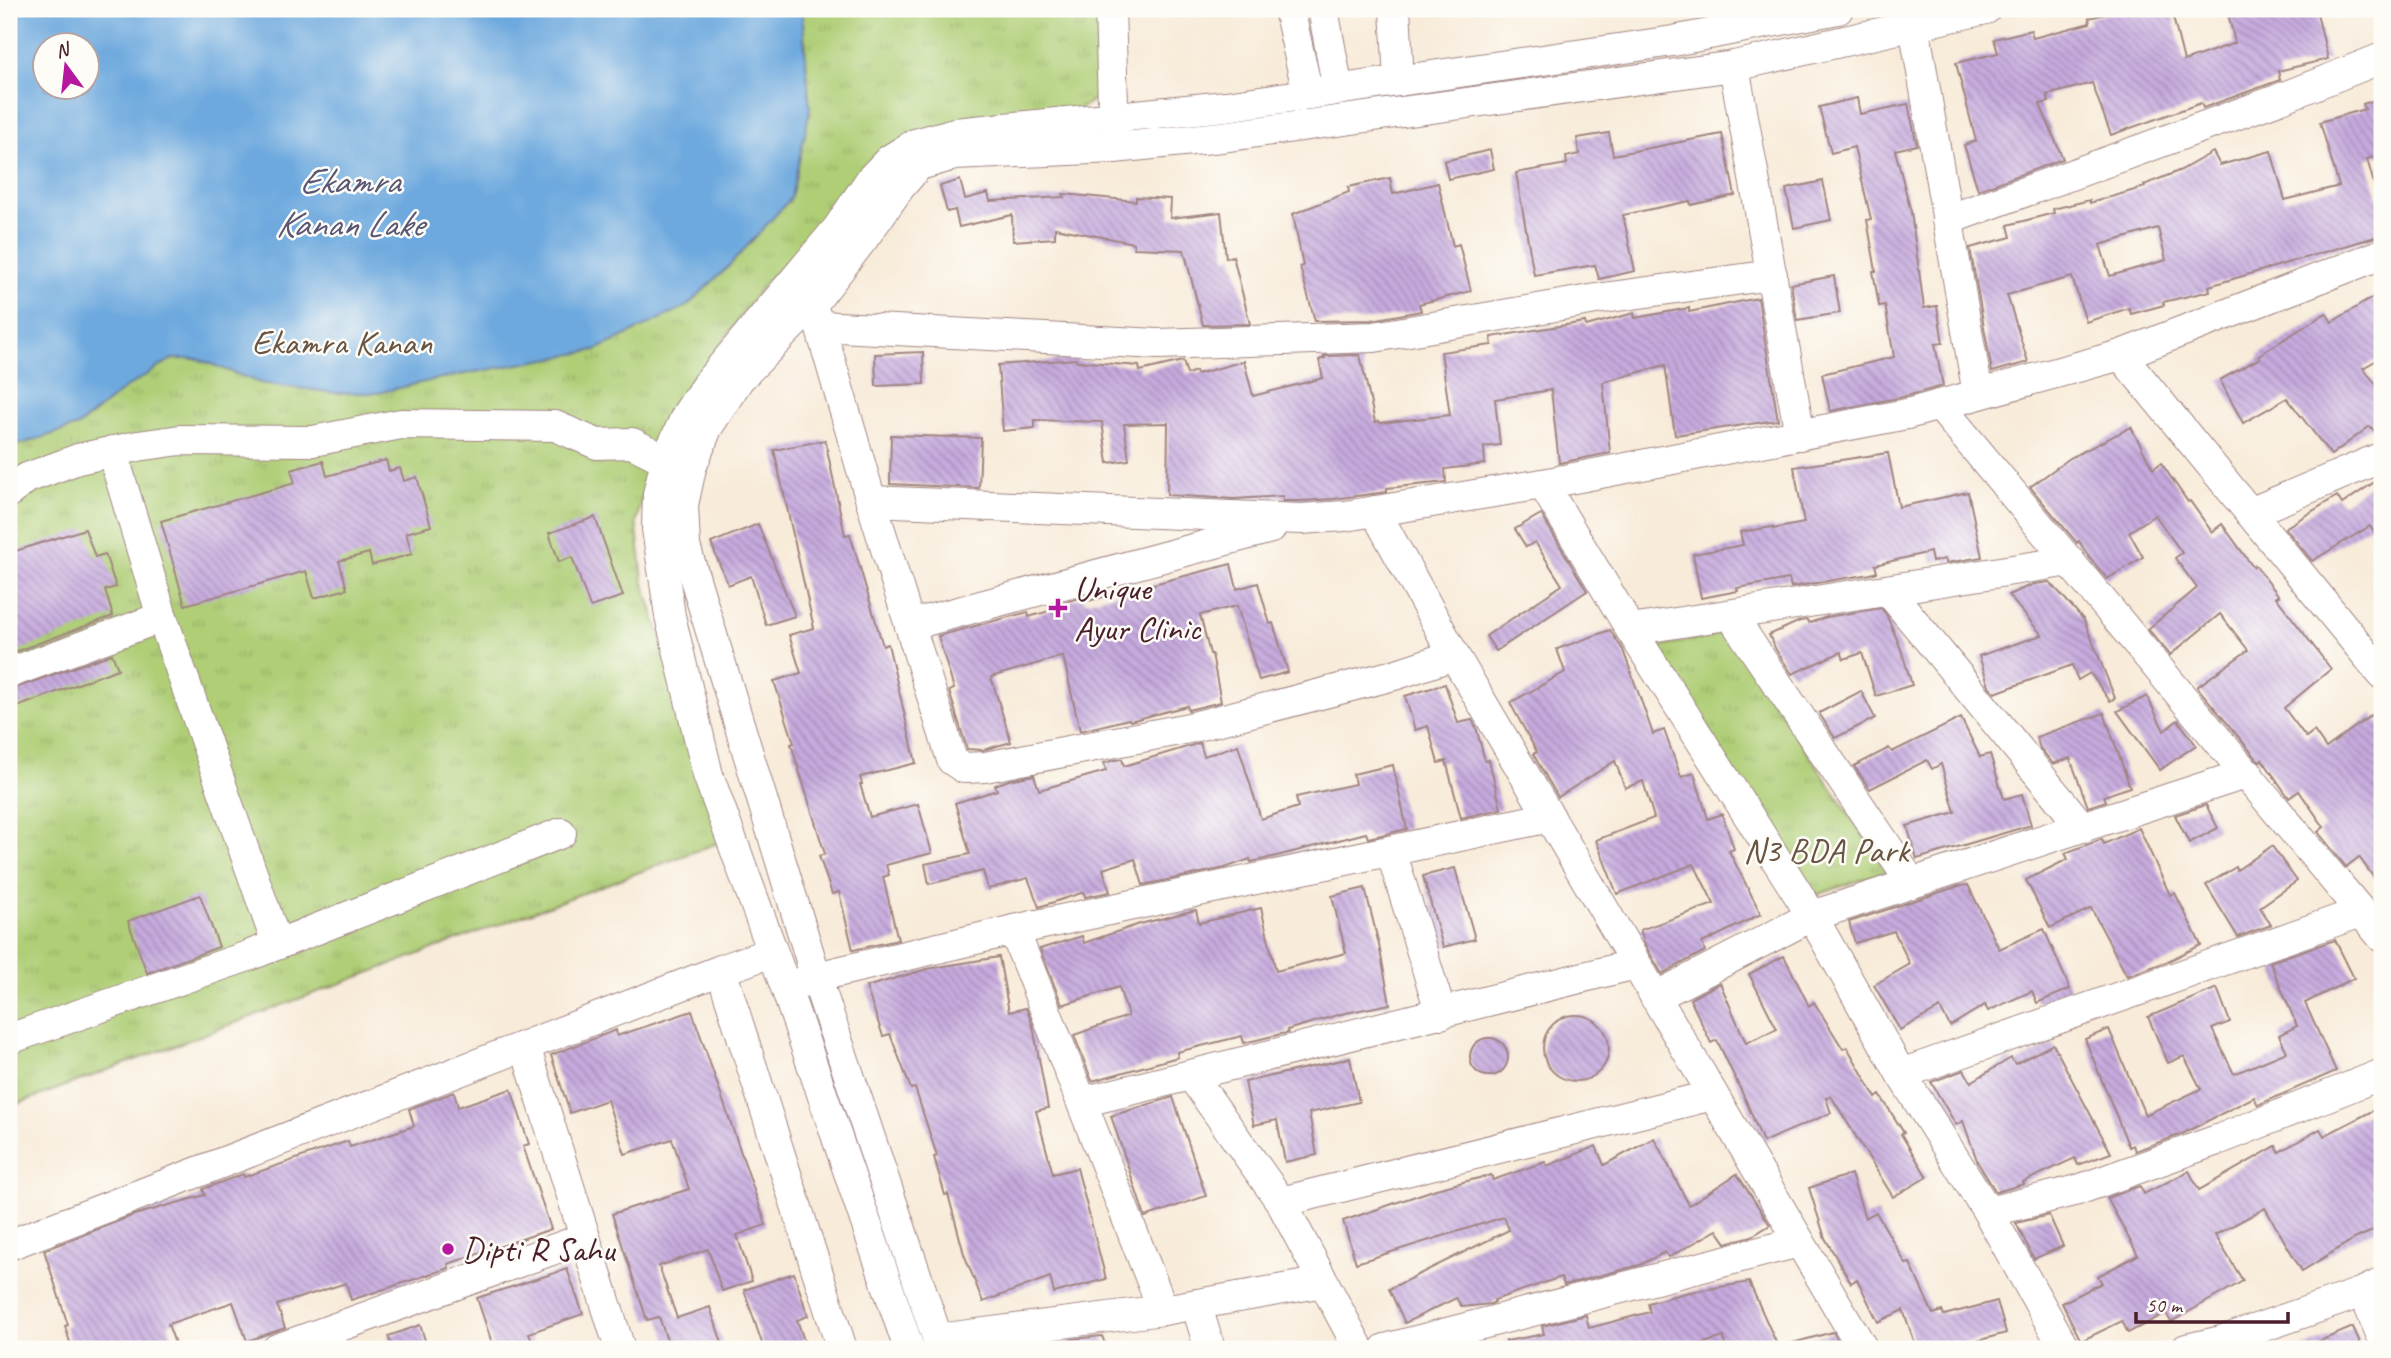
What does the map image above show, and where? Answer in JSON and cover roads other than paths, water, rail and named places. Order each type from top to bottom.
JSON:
[{"type":"street","points":[[1110,9],[1114,148]]},
{"type":"street","points":[[1289,9],[1323,92]]},
{"type":"street","points":[[1323,9],[1323,92]]},
{"type":"street","points":[[1395,9],[1399,81]]},
{"type":"street","points":[[909,1349],[786,988],[708,775],[670,616],[657,529],[658,494],[666,460],[687,414],[707,384],[838,228],[871,180],[889,160],[915,144],[955,132],[1226,106],[1673,41],[1762,16],[1838,9]]},
{"type":"street","points":[[1324,1282],[940,1344],[816,977],[685,546],[683,505],[691,468],[708,428],[739,379],[815,316],[863,239],[919,165],[954,155],[1114,148],[1222,137],[1734,66],[1928,18],[1986,9]]},
{"type":"street","points":[[1928,18],[1947,220],[1978,394]]},
{"type":"street","points":[[1947,220],[2279,99],[2382,58]]},
{"type":"street","points":[[1734,66],[1800,435]]},
{"type":"street","points":[[910,625],[1301,520],[1543,484],[1908,414],[2121,355],[2382,254]]},
{"type":"street","points":[[815,316],[1158,344],[1374,337],[1596,299],[1772,275]]},
{"type":"street","points":[[815,316],[952,760],[964,768],[985,767],[1189,728],[1394,675],[1454,655]]},
{"type":"street","points":[[2121,355],[2382,674]]},
{"type":"street","points":[[1939,405],[2382,936]]},
{"type":"street","points":[[9,492],[27,478],[78,459],[112,451],[180,440],[313,442],[401,424],[555,426],[597,444],[632,443],[666,460]]},
{"type":"street","points":[[112,451],[163,617],[278,944]]},
{"type":"street","points":[[2250,513],[2382,457]]},
{"type":"street","points":[[1543,484],[1631,630],[1812,916],[1901,1074],[1988,1212],[2065,1349]]},
{"type":"street","points":[[871,501],[1301,520]]},
{"type":"street","points":[[1375,511],[1454,655],[1863,1349]]},
{"type":"street","points":[[1631,630],[2070,561]]},
{"type":"street","points":[[1888,590],[2082,827]]},
{"type":"street","points":[[1731,615],[1911,882]]},
{"type":"street","points":[[9,673],[163,617]]},
{"type":"street","points":[[1656,997],[1812,916],[2248,773]]},
{"type":"street","points":[[786,988],[816,977],[1014,930],[1550,817]]},
{"type":"street","points":[[9,1039],[278,944],[561,834]]},
{"type":"street","points":[[1391,850],[1441,1014]]},
{"type":"street","points":[[1901,1074],[2361,912]]},
{"type":"street","points":[[1014,930],[1163,1310]]},
{"type":"street","points":[[9,1245],[772,952]]},
{"type":"street","points":[[1082,1102],[1636,964]]},
{"type":"street","points":[[721,970],[842,1349]]},
{"type":"street","points":[[525,1046],[620,1349]]},
{"type":"street","points":[[1988,1212],[2091,1185],[2220,1139],[2382,1074]]},
{"type":"street","points":[[1191,1075],[1282,1202],[1359,1349]]},
{"type":"street","points":[[1282,1202],[1713,1095]]},
{"type":"street","points":[[277,1349],[328,1340],[585,1238]]},
{"type":"street","points":[[1385,1349],[1799,1241]]},
{"type":"street","points":[[2186,1349],[2223,1345],[2373,1287],[2382,1336]]},
{"type":"street","points":[[1196,1304],[1210,1349]]},
{"type":"water","name":"Ekamra Kanan Lake","points":[[9,9],[802,9],[810,110],[791,198],[730,265],[687,306],[596,350],[437,379],[378,393],[335,393],[260,383],[198,359],[172,359],[124,389],[78,426],[9,448]]},
{"type":"place","name":"Unique Ayur Clinic","points":[[1058,608]]},
{"type":"place","name":"Dipti R Sahu","points":[[448,1249]]},
{"type":"park label","name":"Ekamra Kanan","points":[[342,342]]},
{"type":"park label","name":"N3 BDA Park","points":[[1826,850]]}]
